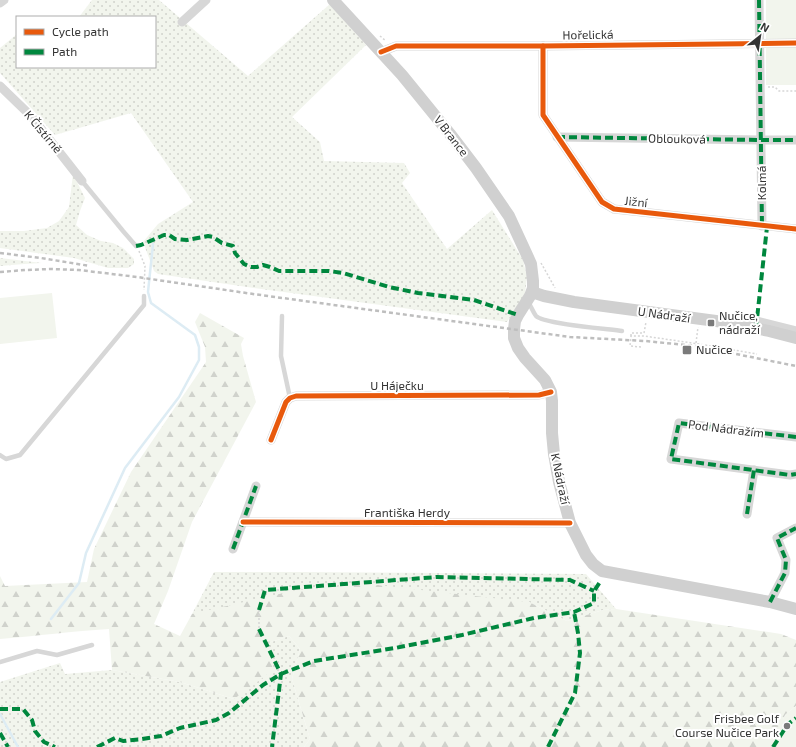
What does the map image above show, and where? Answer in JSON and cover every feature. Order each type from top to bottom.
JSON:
[{"type":"main road","name":"V Brance","points":[[333,0],[402,75],[476,168],[509,216],[531,264],[533,281],[530,296]]},
{"type":"main road","name":"U Nádraží","points":[[530,296],[544,296],[647,313],[731,323],[796,338]]},
{"type":"main road","name":"K Nádraží","points":[[530,296],[515,321],[514,338],[518,348],[545,380],[551,392],[552,433],[559,482],[570,523],[586,555],[593,564],[602,571],[770,602],[796,609]]},
{"type":"street","points":[[0,3],[4,0]]},
{"type":"street","points":[[182,22],[206,0]]},
{"type":"street","name":"Kolmá","points":[[759,0],[762,226]]},
{"type":"street","name":"Hořelická","points":[[382,52],[396,46],[796,43]]},
{"type":"street","name":"Jižní","points":[[543,46],[542,115],[602,202],[614,209],[796,229]]},
{"type":"street","name":"K Čistírně","points":[[0,86],[31,116],[82,181]]},
{"type":"street","name":"Oblouková","points":[[557,137],[796,140]]},
{"type":"street","points":[[574,302],[577,297],[698,313],[705,320]]},
{"type":"street","points":[[731,323],[739,318],[796,331]]},
{"type":"street","name":"U Háječku","points":[[290,398],[296,396],[539,395],[551,392]]},
{"type":"street","points":[[271,440],[286,402],[290,398]]},
{"type":"street","name":"Pod Nádražím","points":[[796,437],[679,423],[671,459],[796,474]]},
{"type":"street","points":[[747,514],[754,470]]},
{"type":"street","points":[[233,549],[256,486]]},
{"type":"street","name":"Františka Herdy","points":[[243,522],[570,523]]},
{"type":"street","points":[[770,602],[785,573],[786,560],[777,538],[796,528]]},
{"type":"lane","points":[[82,181],[136,246]]},
{"type":"lane","points":[[0,455],[6,459],[20,455],[144,305],[144,296]]},
{"type":"lane","points":[[530,296],[536,315],[539,318],[558,323],[622,331]]},
{"type":"lane","points":[[282,316],[281,356],[290,398]]},
{"type":"lane","points":[[0,662],[37,651],[57,655],[92,645]]},
{"type":"path","points":[[760,86],[775,87],[779,91],[796,91]]},
{"type":"path","points":[[136,246],[145,266],[144,296]]},
{"type":"path","points":[[641,347],[630,346],[631,333],[644,333],[647,313]]},
{"type":"path","points":[[631,336],[644,336],[757,354]]},
{"type":"path","points":[[258,610],[259,629]]},
{"type":"green space","points":[[92,0],[159,0],[248,76],[330,4],[366,45],[292,117],[320,142],[324,161],[404,163],[410,173],[402,183],[447,249],[492,210],[523,260],[527,277],[525,294],[507,322],[158,274],[154,271],[143,242],[158,224],[193,202],[131,113],[55,135],[0,73],[0,48],[16,35],[16,68],[156,68],[156,16],[80,16]]},
{"type":"green space","points":[[766,0],[796,0],[796,85],[766,85]]},
{"type":"green space","points":[[73,174],[85,198],[76,225],[87,235],[101,241],[113,243],[123,248],[134,259],[134,264],[128,268],[108,268],[74,258],[0,248],[0,231],[24,231],[47,228],[59,221],[69,207]]},
{"type":"green space","points":[[0,258],[42,263],[0,266]]},
{"type":"green space","points":[[52,293],[57,338],[0,344],[0,298]]},
{"type":"green space","points":[[200,313],[244,338],[241,344],[243,356],[256,402],[192,522],[168,591],[154,624],[180,636],[192,614],[297,590],[368,584],[529,602],[567,621],[603,610],[616,609],[781,634],[796,640],[796,706],[785,715],[774,745],[778,747],[304,747],[310,739],[292,679],[300,649],[289,636],[268,643],[273,670],[234,699],[180,682],[112,670],[109,629],[0,639],[0,576],[5,586],[87,582],[94,549],[131,472],[206,362],[205,347],[195,322]]},
{"type":"green space","points":[[214,572],[586,574],[616,609],[603,610],[567,621],[529,602],[192,614]]},
{"type":"green space","points":[[289,636],[300,649],[292,679],[310,739],[304,747],[0,747],[0,682],[60,663],[65,674],[112,670],[180,682],[234,699],[268,643]]},
{"type":"green space","name":"Frisbee Golf Course Nučice Park","points":[[796,706],[796,747],[778,747],[773,745],[772,738],[786,714]]},
{"type":"waterway","points":[[51,619],[79,583],[86,553],[125,468],[179,397],[199,360],[199,347],[195,335],[151,303],[148,292],[153,244]]},
{"type":"waterway","points":[[0,714],[18,747]]},
{"type":"railway","points":[[0,253],[90,266]]},
{"type":"railway","points":[[0,272],[52,269],[79,270],[570,337],[645,341],[696,346],[796,366]]},
{"type":"marked path","points":[[759,0],[762,226]]},
{"type":"marked path","points":[[557,137],[796,140]]},
{"type":"marked path","points":[[756,328],[767,227]]},
{"type":"marked path","points":[[136,246],[164,235],[169,235],[175,239],[187,240],[208,236],[213,237],[222,243],[233,246],[235,253],[244,264],[251,267],[263,265],[279,271],[329,271],[343,273],[389,287],[418,293],[474,300],[518,315]]},
{"type":"marked path","points":[[796,437],[679,423],[671,459],[790,475],[796,474]]},
{"type":"marked path","points":[[747,514],[754,470]]},
{"type":"marked path","points":[[233,549],[256,486]]},
{"type":"marked path","points":[[770,602],[785,573],[786,560],[777,538],[796,528]]},
{"type":"marked path","points":[[259,610],[265,590],[437,577],[570,580],[594,591]]},
{"type":"marked path","points":[[97,747],[115,738],[123,741],[161,736],[180,728],[216,720],[229,713],[263,685],[281,674],[314,661],[395,648],[462,635],[534,618],[574,612],[594,603],[594,591],[600,582]]},
{"type":"marked path","points":[[548,747],[575,693],[580,653],[574,612]]},
{"type":"marked path","points":[[259,629],[281,674],[272,747]]},
{"type":"marked path","points":[[0,709],[23,709],[32,720],[35,731],[44,742],[55,747]]},
{"type":"marked path","points":[[773,747],[788,724],[796,718]]},
{"type":"marked path","points":[[0,733],[8,747]]},
{"type":"cycle path","points":[[381,52],[396,46],[796,43]]},
{"type":"cycle path","points":[[543,46],[543,115],[602,202],[614,209],[796,229]]},
{"type":"cycle path","points":[[271,440],[286,402],[290,398],[296,396],[539,395],[551,392]]},
{"type":"cycle path","points":[[243,522],[570,523]]},
{"type":"place","name":"Nučice, nádraží","points":[[711,323]]},
{"type":"place","name":"Nučice","points":[[687,350]]},
{"type":"place","name":"Frisbee Golf Course Nučice Park","points":[[787,726]]}]
